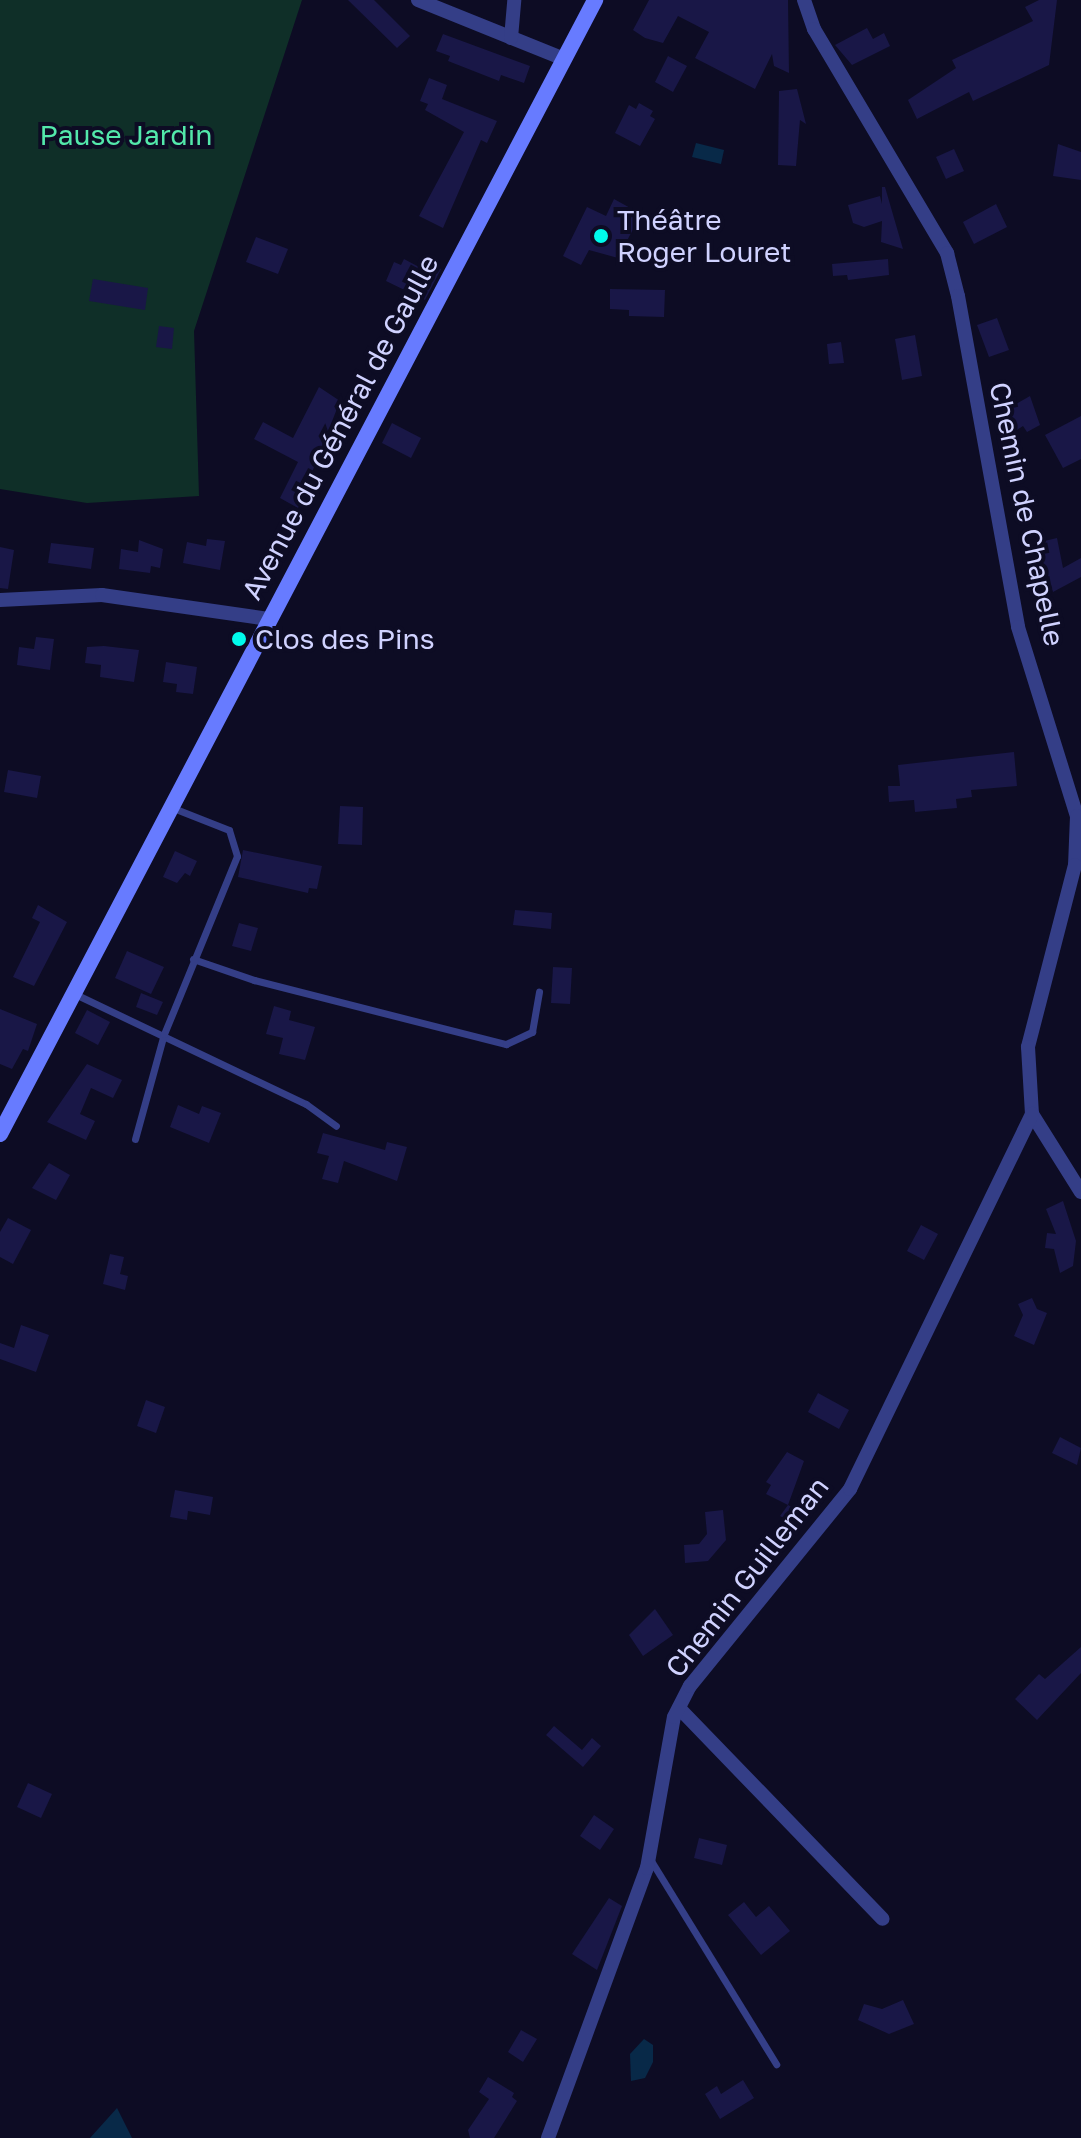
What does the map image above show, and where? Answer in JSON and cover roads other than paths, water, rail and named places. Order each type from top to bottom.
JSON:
[{"type":"main road","name":"Avenue du Général de Gaulle","points":[[0,1134],[5,1115],[73,994],[595,0]]},
{"type":"street","points":[[418,0],[564,59]]},
{"type":"street","points":[[511,38],[514,0]]},
{"type":"street","name":"Chemin de Chapelle","points":[[804,0],[814,29],[947,253],[1018,627],[1077,816],[1075,865],[1028,1047],[1032,1114]]},
{"type":"street","points":[[0,600],[102,595],[268,619]]},
{"type":"street","points":[[1032,1114],[1081,1192]]},
{"type":"street","name":"Chemin Guilleman","points":[[548,2138],[650,1859],[679,1708],[690,1686],[850,1489],[1032,1114]]},
{"type":"street","points":[[679,1708],[883,1919]]},
{"type":"lane","points":[[135,1139],[164,1034],[193,959],[233,873],[236,841],[229,830],[171,807]]},
{"type":"lane","points":[[193,959],[254,980],[506,1044],[532,1032],[539,992]]},
{"type":"lane","points":[[73,994],[164,1034],[306,1104],[336,1126]]},
{"type":"lane","points":[[650,1859],[776,2064]]},
{"type":"water","points":[[696,143],[724,150],[721,164],[692,157]]},
{"type":"water","points":[[644,2039],[653,2045],[653,2062],[645,2078],[631,2081],[630,2054]]},
{"type":"water","points":[[117,2108],[132,2138],[90,2138]]},
{"type":"place","name":"Théâtre Roger Louret","points":[[601,236]]},
{"type":"place","name":"Clos des Pins","points":[[239,639]]},
{"type":"park label","name":"Pause Jardin","points":[[126,135]]}]
